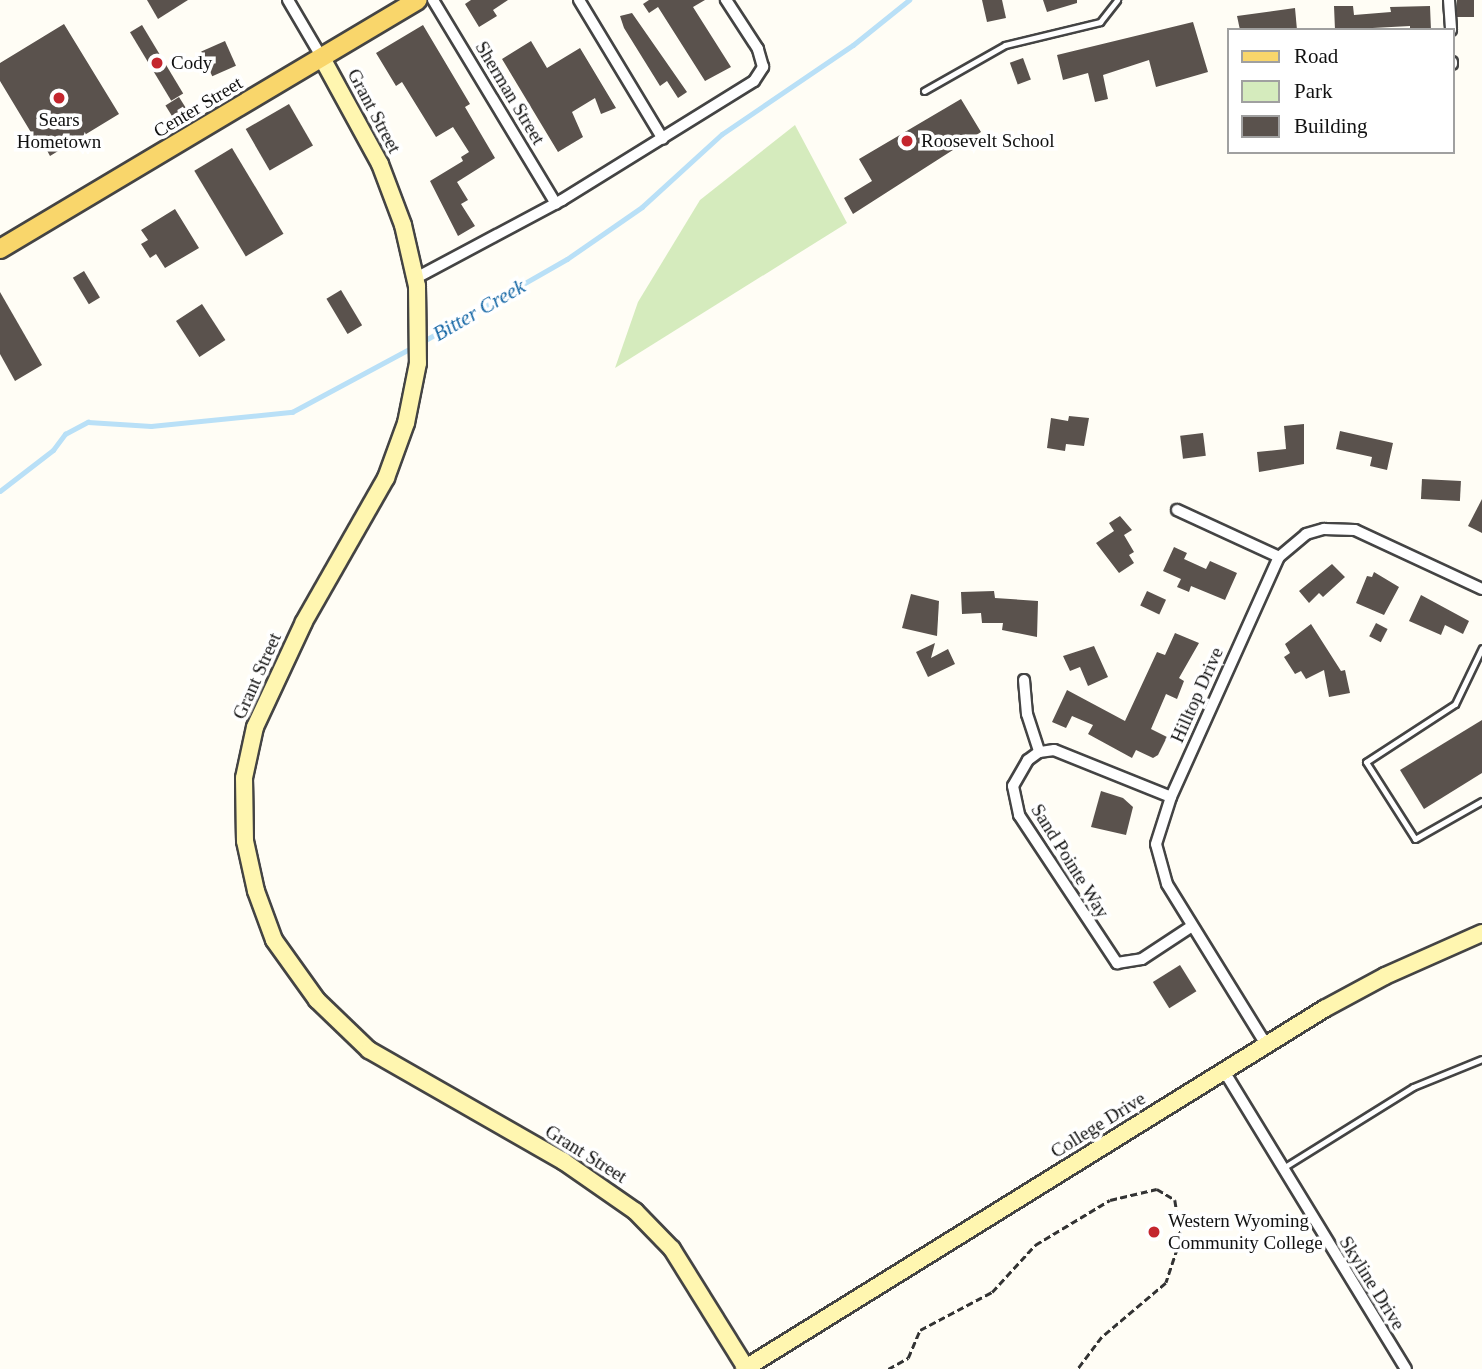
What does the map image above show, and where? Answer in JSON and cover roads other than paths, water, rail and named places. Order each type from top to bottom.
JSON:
[{"type":"main road","name":"Center Street","points":[[0,249],[417,0]]},
{"type":"main road","name":"Grant Street","points":[[322,58],[380,164],[403,225],[416,282],[418,363],[406,423],[367,516],[304,622],[255,727],[244,778],[245,841],[256,891],[274,940],[317,1000],[369,1050],[563,1161],[635,1211],[673,1249],[745,1368]]},
{"type":"main road","name":"College Drive","points":[[745,1368],[1267,1045],[1385,976],[1482,933]]},
{"type":"street","name":"Grant Street","points":[[288,0],[322,58]]},
{"type":"street","name":"Sherman Street","points":[[433,0],[556,204]]},
{"type":"street","points":[[579,0],[663,139]]},
{"type":"street","points":[[416,282],[556,204],[754,81],[763,67],[758,49],[726,0]]},
{"type":"street","points":[[1449,0],[1451,28]]},
{"type":"street","points":[[1177,510],[1279,557]]},
{"type":"street","name":"Hilltop Drive","points":[[1267,1045],[1167,884],[1156,844],[1171,797],[1279,557],[1306,534],[1324,529],[1355,530],[1482,589]]},
{"type":"street","points":[[1024,680],[1027,714],[1039,752],[1069,752],[1171,797]]},
{"type":"street","name":"Sand Pointe Way","points":[[1039,752],[1019,770],[1014,801],[1106,952],[1117,963],[1129,964],[1192,926]]},
{"type":"street","name":"Skyline Drive","points":[[1224,1071],[1281,1170],[1406,1369]]},
{"type":"lane","points":[[924,91],[1005,45],[1100,22],[1117,0]]},
{"type":"lane","points":[[1482,648],[1455,704],[1366,762],[1415,839],[1482,801]]},
{"type":"lane","points":[[1281,1170],[1413,1087],[1482,1059]]},
{"type":"waterway","name":"Bitter Creek","points":[[422,342],[567,259],[642,207],[722,134],[853,45],[909,0]]},
{"type":"waterway","name":"Bitter Creek","points":[[0,491],[53,450],[65,434],[88,422],[151,426],[292,412],[415,346]]},
{"type":"place","name":"Cody","points":[[157,63]]},
{"type":"place","name":"Sears Hometown","points":[[59,98]]},
{"type":"place","name":"Roosevelt School","points":[[907,141]]},
{"type":"place","name":"Western Wyoming Community College","points":[[1154,1232]]}]
